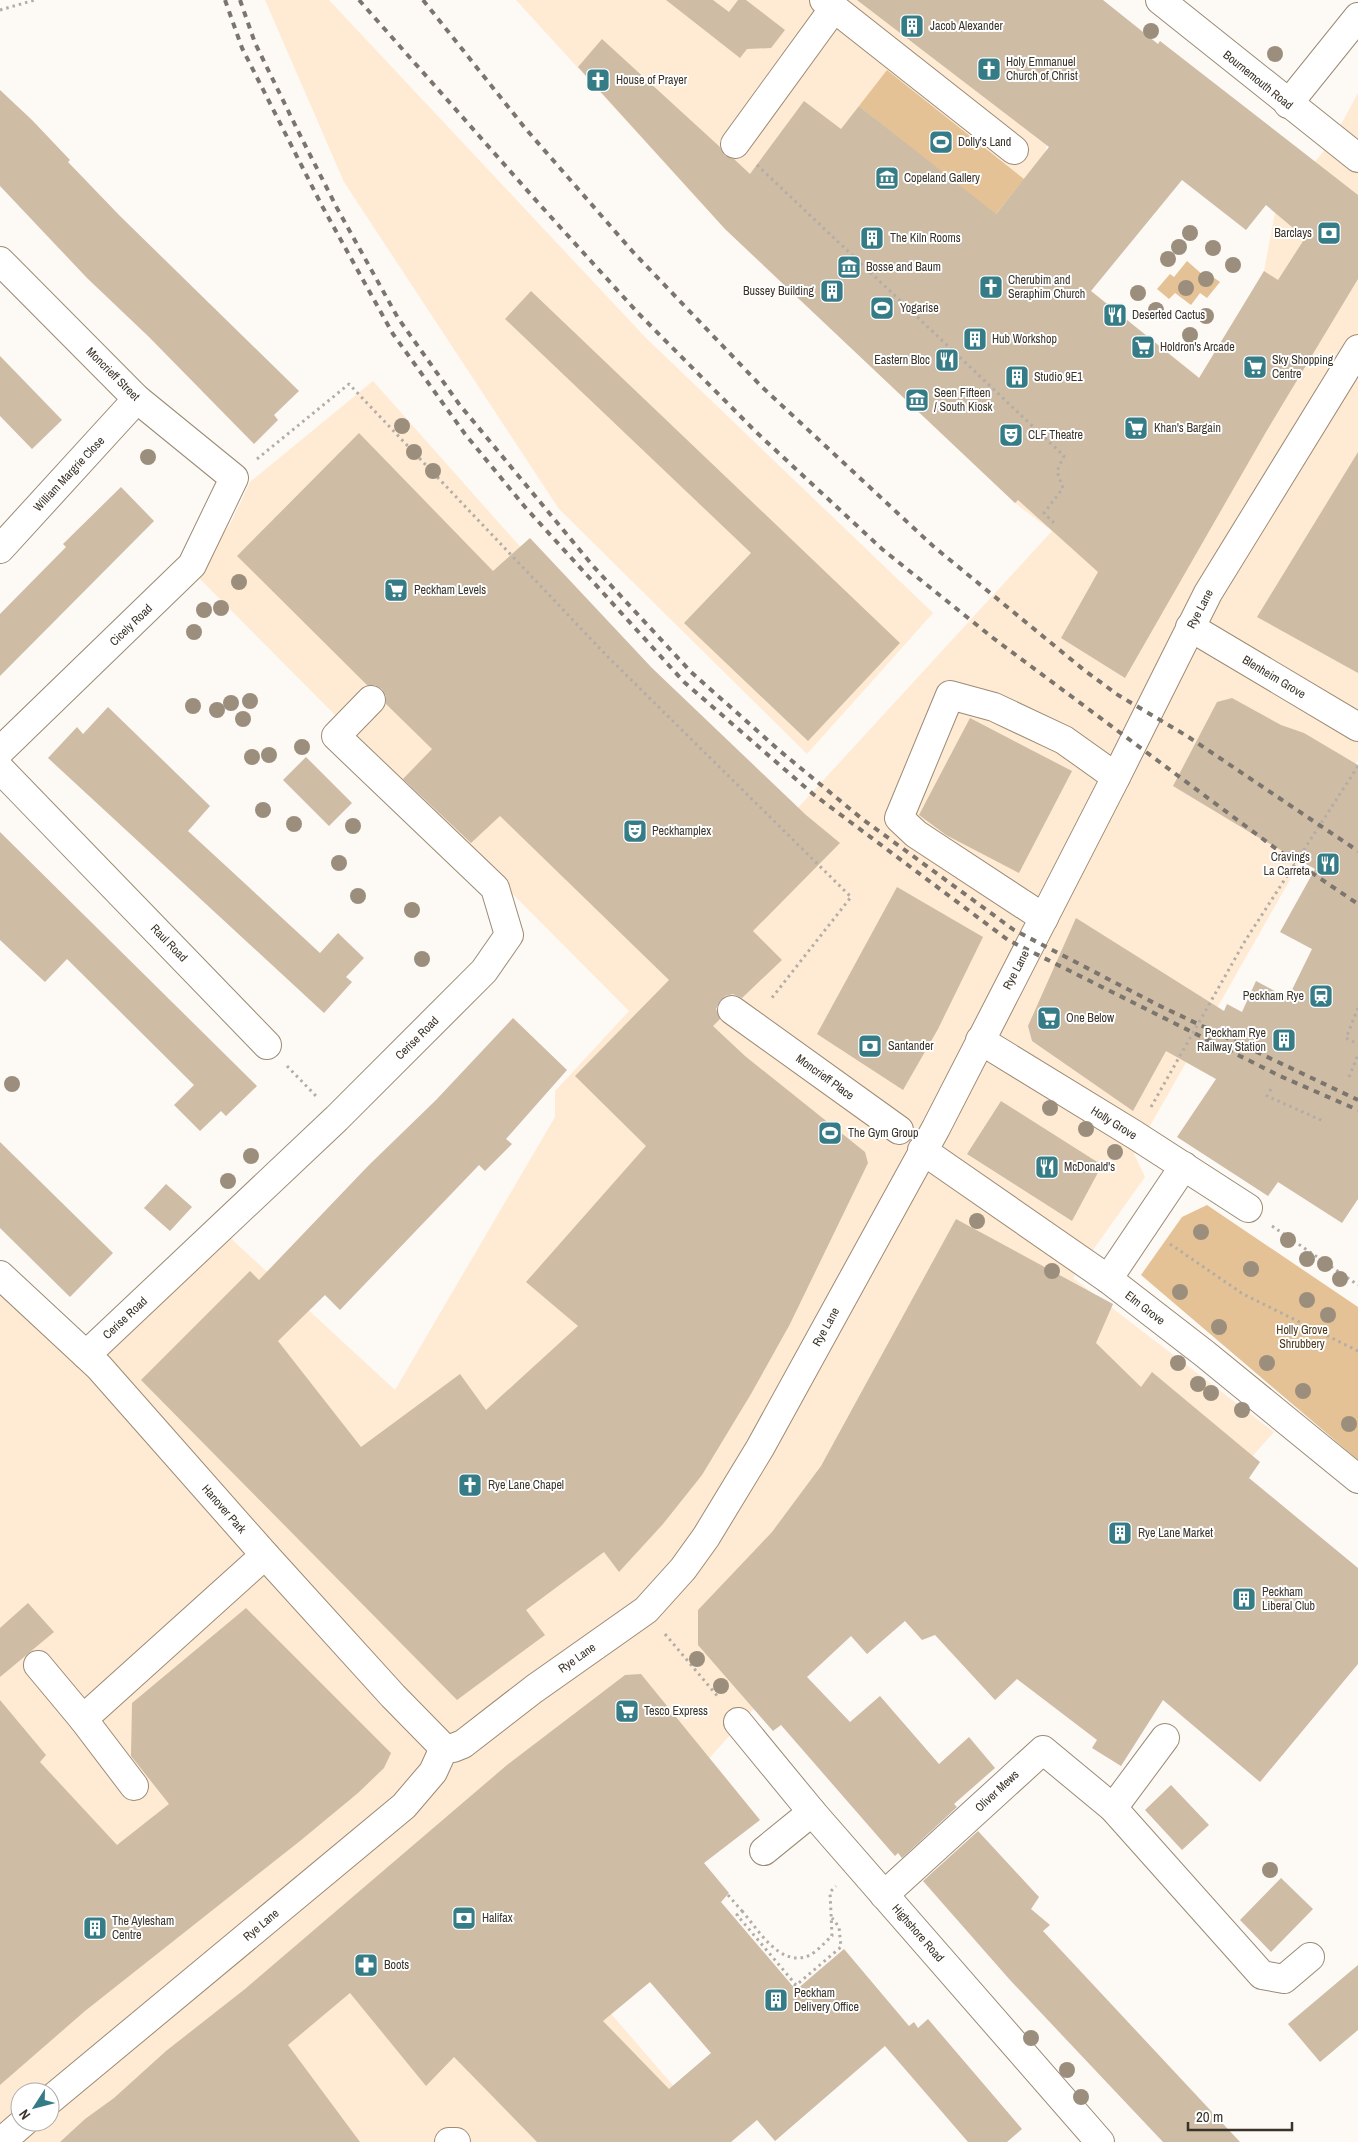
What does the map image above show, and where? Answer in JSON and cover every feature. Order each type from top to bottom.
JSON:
[{"type":"street","name":"Bournemouth Road","points":[[1160,0],[1358,158]]},
{"type":"street","points":[[735,144],[829,4],[1014,150]]},
{"type":"street","points":[[1288,104],[1358,17]]},
{"type":"street","name":"Moncrieff Street","points":[[0,261],[137,399],[234,478]]},
{"type":"street","name":"Rye Lane","points":[[60,2092],[404,1806],[433,1772],[444,1748],[453,1748],[463,1744],[534,1689],[646,1610],[683,1569],[706,1537],[760,1448],[922,1150],[936,1128],[1208,593],[1358,349]]},
{"type":"street","name":"William Margrie Close","points":[[0,549],[137,399]]},
{"type":"street","name":"Cicely Road","points":[[0,751],[192,565],[234,478]]},
{"type":"street","name":"Blenheim Grove","points":[[1190,627],[1358,727]]},
{"type":"street","points":[[1044,918],[916,834],[899,818],[950,695],[994,708],[1064,740],[1116,777]]},
{"type":"street","name":"Cerise Road","points":[[86,1355],[337,1118],[484,971],[509,935],[495,888],[336,736],[372,700]]},
{"type":"street","name":"Raul Road","points":[[0,769],[267,1045]]},
{"type":"street","name":"Moncrieff Place","points":[[742,1017],[899,1130]]},
{"type":"street","name":"Holly Grove","points":[[980,1040],[1184,1166],[1248,1208]]},
{"type":"street","name":"Elm Grove","points":[[922,1150],[1108,1279],[1205,1354],[1358,1479]]},
{"type":"street","points":[[1108,1279],[1184,1166]]},
{"type":"street","name":"Hanover Park","points":[[0,1275],[100,1367],[265,1555],[444,1748]]},
{"type":"street","points":[[83,1719],[265,1555]]},
{"type":"street","points":[[38,1665],[83,1719],[134,1786]]},
{"type":"street","name":"Highshore Road","points":[[738,1722],[812,1812],[1100,2142]]},
{"type":"street","points":[[1113,1808],[1165,1738]]},
{"type":"street","name":"Oliver Mews","points":[[884,1895],[1043,1750],[1113,1808],[1262,1974],[1284,1979],[1310,1957]]},
{"type":"street","points":[[764,1851],[812,1812]]},
{"type":"street","points":[[1,2142],[12,2132]]},
{"type":"street","points":[[450,2142],[456,2142]]},
{"type":"path","points":[[0,10],[35,0]]},
{"type":"path","points":[[735,144],[1064,456],[1057,471],[1063,488],[1044,513],[1056,524]]},
{"type":"path","points":[[234,478],[349,384],[607,656],[851,897],[742,1017]]},
{"type":"path","points":[[1136,1136],[1245,941],[1358,766]]},
{"type":"path","points":[[1358,1008],[1346,1038],[1358,1044]]},
{"type":"path","points":[[267,1045],[337,1118]]},
{"type":"path","points":[[1349,1077],[1358,1055]]},
{"type":"path","points":[[1271,1089],[1267,1096],[1323,1121]]},
{"type":"path","points":[[1248,1208],[1358,1285]]},
{"type":"path","points":[[1144,1226],[1243,1294],[1358,1351]]},
{"type":"path","points":[[662,1630],[738,1722]]},
{"type":"path","points":[[728,1895],[777,1951],[784,1955],[800,1957],[812,1954],[832,1936],[830,1892],[859,1865]]},
{"type":"path","points":[[742,1911],[737,1915],[795,1986],[841,1947],[839,1927],[831,1918]]},
{"type":"shaded area","points":[[265,0],[329,0],[646,338],[933,613],[807,754],[559,509],[344,182]]},
{"type":"shaded area","points":[[516,0],[942,0],[1050,135],[1021,235],[1200,378],[1264,271],[1275,213],[1333,139],[1358,93],[1358,760],[1134,1154],[1145,1177],[1073,1278],[1274,1432],[1062,1669],[912,1534],[713,1754],[615,1887],[542,1934],[722,2142],[0,2142],[0,1290],[77,1363],[226,1234],[395,1390],[555,1117],[555,1091],[629,1011],[197,576],[231,522],[250,482],[373,381],[578,612],[785,822],[1052,531],[1015,503],[725,229]]},
{"type":"green space","name":"Dolly's Land","points":[[887,70],[1024,179],[995,215],[859,106]]},
{"type":"green space","points":[[1187,261],[1203,275],[1206,272],[1220,282],[1207,298],[1200,293],[1191,305],[1175,293],[1169,299],[1157,289],[1170,274],[1174,277]]},
{"type":"green space","name":"Holly Grove Shrubbery","points":[[1207,1205],[1358,1307],[1358,1460],[1141,1275],[1182,1217]]},
{"type":"building","points":[[666,0],[713,0],[729,12],[738,0],[746,0],[785,30],[771,48],[747,49],[740,58]]},
{"type":"building","points":[[857,0],[1103,0],[1158,44],[1160,41],[1358,195],[1358,279],[1266,432],[1125,678],[1061,638],[1098,572],[1018,500],[1015,503],[725,229],[578,67],[602,39],[720,147],[725,156],[734,159],[750,174],[804,101],[841,129],[859,106],[996,214],[1049,147]],"holes":[[[1182,180],[1246,230],[1266,205],[1305,238],[1278,280],[1264,271],[1199,378],[1091,291]]]},
{"type":"building","points":[[0,90],[32,120],[70,160],[68,162],[120,216],[299,391],[274,415],[278,420],[254,444],[149,337],[87,278],[0,186]]},
{"type":"building","points":[[531,291],[900,643],[808,741],[684,623],[751,553],[505,319]]},
{"type":"building","points":[[0,356],[62,420],[32,449],[0,416]]},
{"type":"building","points":[[359,433],[493,571],[530,538],[652,668],[806,815],[840,843],[753,931],[782,960],[742,998],[733,994],[725,996],[716,1009],[720,1019],[713,1026],[745,1056],[865,1152],[868,1163],[790,1324],[751,1394],[702,1475],[663,1524],[619,1572],[604,1552],[526,1610],[545,1635],[457,1700],[141,1380],[250,1271],[259,1280],[368,1166],[436,1100],[513,1018],[567,1070],[506,1139],[512,1144],[485,1171],[479,1165],[340,1310],[325,1295],[278,1341],[361,1447],[460,1374],[486,1410],[578,1326],[526,1282],[646,1146],[575,1076],[669,980],[500,816],[471,843],[403,779],[432,749],[386,704],[386,696],[382,689],[375,685],[367,685],[237,556]]},
{"type":"building","points":[[1358,452],[1358,673],[1257,617]]},
{"type":"building","points":[[121,487],[154,521],[0,676],[0,614],[66,547],[63,544]]},
{"type":"building","points":[[1232,698],[1281,725],[1304,733],[1358,765],[1358,1199],[1342,1223],[1278,1182],[1268,1196],[1177,1137],[1216,1079],[1166,1051],[1133,1111],[1032,1041],[1028,1026],[1076,918],[1224,1011],[1227,1004],[1242,1012],[1256,981],[1288,998],[1312,949],[1280,932],[1315,869],[1173,786],[1217,702]]},
{"type":"building","points":[[108,707],[210,806],[188,831],[320,953],[338,933],[364,958],[346,977],[352,982],[324,1013],[48,758],[77,727],[83,734]]},
{"type":"building","points":[[970,718],[1072,771],[1019,873],[946,835],[919,815]]},
{"type":"building","points":[[306,757],[352,803],[329,826],[283,780]]},
{"type":"building","points":[[0,832],[257,1086],[226,1116],[221,1111],[200,1131],[174,1105],[194,1085],[67,959],[45,982],[0,940]]},
{"type":"building","points":[[897,887],[983,937],[938,1029],[903,1090],[817,1034]]},
{"type":"building","name":"McDonald's","points":[[1001,1101],[1102,1165],[1072,1221],[967,1154]]},
{"type":"building","points":[[0,1142],[113,1253],[70,1297],[0,1228]]},
{"type":"building","points":[[166,1184],[192,1207],[170,1231],[144,1208]]},
{"type":"building","points":[[956,1219],[1113,1304],[1096,1343],[1141,1387],[1152,1372],[1260,1462],[1249,1478],[1358,1568],[1358,1664],[1260,1782],[1163,1700],[1121,1766],[1092,1748],[1097,1740],[1017,1679],[995,1700],[935,1635],[922,1640],[905,1621],[867,1654],[851,1636],[807,1677],[850,1722],[880,1696],[939,1764],[969,1737],[995,1768],[954,1804],[957,1807],[902,1858],[898,1853],[895,1856],[781,1725],[773,1731],[698,1645],[698,1610],[772,1532],[821,1466]]},
{"type":"building","points":[[28,1603],[54,1632],[0,1677],[0,1628]]},
{"type":"building","name":"The Aylesham Centre","points":[[246,1608],[391,1753],[384,1768],[358,1793],[300,1841],[85,2011],[0,2085],[0,1700],[46,1755],[40,1762],[117,1845],[169,1804],[131,1756],[132,1703]]},
{"type":"building","points":[[641,1674],[760,1820],[704,1863],[729,1893],[721,1902],[796,1990],[844,1949],[909,2026],[914,2022],[918,2028],[928,2019],[1022,2129],[1007,2142],[968,2142],[885,2046],[775,2141],[757,2120],[731,2142],[537,2142],[454,2057],[426,2086],[350,1993],[288,2045],[360,2142],[60,2142],[85,2119],[114,2098],[166,2051],[245,1989],[507,1765],[625,1675]],"holes":[[[650,1982],[711,2053],[669,2089],[603,2021]]]},
{"type":"building","points":[[1171,1785],[1209,1825],[1182,1850],[1145,1810]]},
{"type":"building","points":[[978,1831],[1039,1897],[1031,1909],[1050,1925],[1043,1931],[1240,2142],[1163,2142],[1010,1980],[923,1881]]},
{"type":"building","points":[[1281,1878],[1313,1909],[1271,1952],[1240,1920]]},
{"type":"building","points":[[1358,1965],[1358,2030],[1320,2062],[1288,2024]]},
{"type":"railway","points":[[225,0],[242,48],[321,204],[393,334],[465,434],[525,507],[684,682],[813,794],[1008,940],[1280,1076],[1358,1110]]},
{"type":"railway","points":[[240,0],[255,43],[300,135],[337,208],[398,318],[459,404],[593,566],[691,672],[780,751],[861,818],[1014,930],[1158,1005],[1358,1100]]},
{"type":"railway","points":[[359,0],[638,313],[756,432],[882,549],[993,638],[1275,848],[1358,904]]},
{"type":"railway","points":[[423,0],[525,128],[633,252],[761,386],[933,546],[1084,670],[1118,695],[1187,736],[1358,851]]},
{"type":"place","name":"Jacob Alexander","points":[[912,26]]},
{"type":"place","name":"Holy Emmanuel Church of Christ","points":[[989,69]]},
{"type":"place","name":"House of Prayer","points":[[598,80]]},
{"type":"place","name":"Dolly's Land","points":[[941,142]]},
{"type":"place","name":"Copeland Gallery","points":[[887,178]]},
{"type":"place","name":"Barclays","points":[[1329,233]]},
{"type":"place","name":"The Kiln Rooms","points":[[872,238]]},
{"type":"place","name":"Bosse and Baum","points":[[849,267]]},
{"type":"place","name":"Cherubim and Seraphim Church","points":[[991,287]]},
{"type":"place","name":"Bussey Building","points":[[832,291]]},
{"type":"place","name":"Yogarise","points":[[882,308]]},
{"type":"place","name":"Deserted Cactus","points":[[1115,315]]},
{"type":"place","name":"Hub Workshop","points":[[975,339]]},
{"type":"place","name":"Holdron's Arcade","points":[[1143,347]]},
{"type":"place","name":"Eastern Bloc","points":[[947,360]]},
{"type":"place","name":"Sky Shopping Centre","points":[[1255,367]]},
{"type":"place","name":"Studio 9E1","points":[[1017,377]]},
{"type":"place","name":"Seen Fifteen / South Kiosk","points":[[917,400]]},
{"type":"place","name":"Khan's Bargain","points":[[1136,428]]},
{"type":"place","name":"CLF Theatre","points":[[1011,435]]},
{"type":"place","name":"Peckham Levels","points":[[396,590]]},
{"type":"place","name":"Peckhamplex","points":[[635,831]]},
{"type":"place","name":"Cravings La Carreta","points":[[1328,864]]},
{"type":"place","name":"Peckham Rye","points":[[1321,996]]},
{"type":"place","name":"One Below","points":[[1049,1018]]},
{"type":"place","name":"Peckham Rye Railway Station","points":[[1284,1040]]},
{"type":"place","name":"Santander","points":[[870,1046]]},
{"type":"place","name":"The Gym Group","points":[[830,1133]]},
{"type":"place","name":"McDonald's","points":[[1047,1167]]},
{"type":"place","name":"Rye Lane Chapel","points":[[470,1485]]},
{"type":"place","name":"Rye Lane Market","points":[[1120,1533]]},
{"type":"place","name":"Peckham Liberal Club","points":[[1244,1599]]},
{"type":"place","name":"Tesco Express","points":[[627,1711]]},
{"type":"place","name":"Halifax","points":[[464,1918]]},
{"type":"place","name":"The Aylesham Centre","points":[[95,1928]]},
{"type":"place","name":"Boots","points":[[366,1965]]},
{"type":"place","name":"Peckham Delivery Office","points":[[776,2000]]}]
